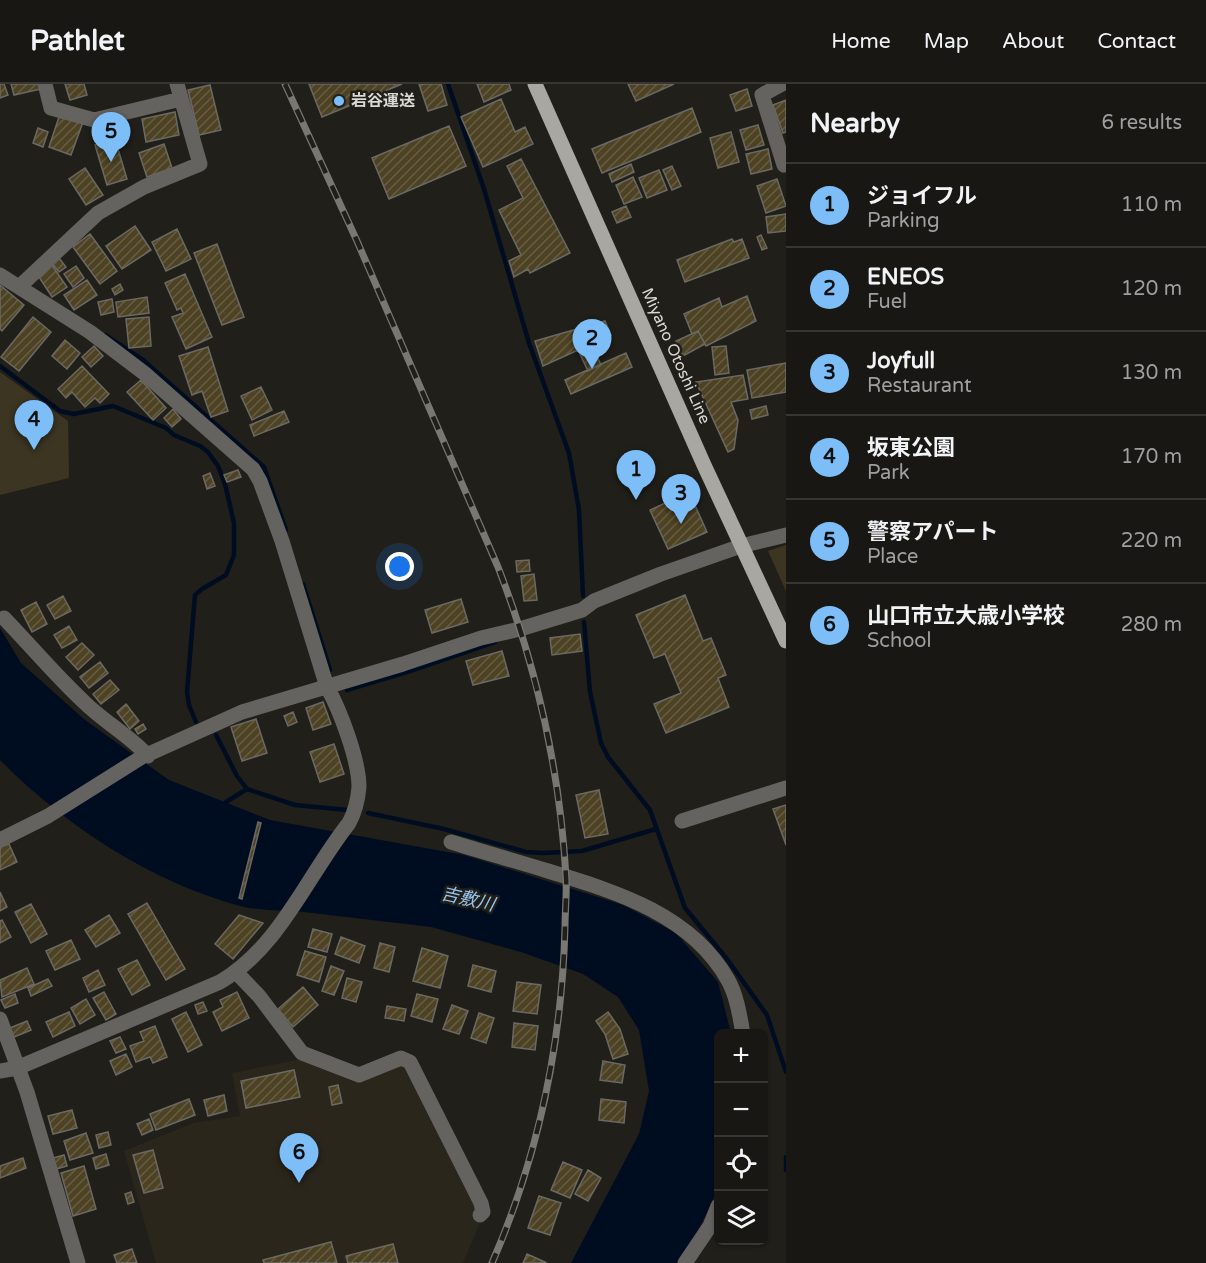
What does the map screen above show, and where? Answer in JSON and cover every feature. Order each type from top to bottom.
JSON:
[{"type":"main road","name":"Miyano Otoshi Line","points":[[535,84],[741,546],[786,641]]},
{"type":"street","points":[[19,287],[98,213],[144,187],[200,164],[179,92],[93,120],[51,108],[45,84]]},
{"type":"street","points":[[782,84],[762,95],[785,167]]},
{"type":"street","points":[[0,275],[90,332],[144,373],[253,469],[266,496],[282,541],[327,687],[358,771],[355,812],[283,919],[254,957],[220,982],[17,1068],[0,1071]]},
{"type":"street","points":[[0,840],[48,816],[145,756],[242,712],[481,638],[582,610],[594,601],[661,574],[741,546],[786,535]]},
{"type":"street","points":[[4,618],[83,702],[134,741],[145,756]]},
{"type":"street","points":[[682,821],[786,788]]},
{"type":"street","points":[[451,842],[593,885],[660,913],[684,930],[711,956],[729,982],[742,1029]]},
{"type":"street","points":[[236,972],[259,996],[302,1053],[359,1075],[401,1058],[410,1062],[481,1203],[483,1212],[480,1215]]},
{"type":"street","points":[[0,1018],[30,1104],[78,1263]]},
{"type":"street","points":[[685,1263],[698,1256],[714,1216]]},
{"type":"shaded area","points":[[0,372],[68,421],[69,478],[0,495]]},
{"type":"shaded area","points":[[786,545],[786,591],[768,551]]},
{"type":"shaded area","points":[[306,1058],[360,1078],[407,1062],[482,1218],[463,1263],[156,1263],[124,1151],[193,1123],[240,1116],[232,1073]]},
{"type":"water","name":"吉敷川","points":[[0,628],[21,663],[85,720],[169,780],[270,820],[464,855],[623,905],[676,933],[718,982],[730,1029],[714,1029],[714,1197],[681,1263],[571,1263],[639,1134],[649,1091],[639,1030],[618,997],[583,974],[521,952],[431,927],[304,912],[255,909],[207,896],[142,866],[111,848],[52,807],[0,760]]},
{"type":"building","points":[[0,84],[4,84],[8,95],[0,98]]},
{"type":"building","points":[[11,84],[40,84],[41,89],[14,95]]},
{"type":"building","points":[[65,84],[84,84],[87,95],[70,100]]},
{"type":"building","name":"岩谷運送","points":[[309,84],[402,84],[322,117]]},
{"type":"building","points":[[419,84],[441,84],[447,105],[428,111]]},
{"type":"building","points":[[477,84],[509,84],[511,90],[484,102]]},
{"type":"building","points":[[628,84],[674,84],[636,101]]},
{"type":"building","points":[[210,85],[221,130],[199,135],[188,90]]},
{"type":"building","points":[[747,89],[752,106],[736,111],[730,95]]},
{"type":"building","points":[[501,99],[515,132],[525,127],[533,144],[483,167],[461,117]]},
{"type":"building","points":[[786,100],[786,132],[783,133],[773,105]]},
{"type":"building","points":[[692,108],[701,132],[602,173],[592,149]]},
{"type":"building","points":[[175,112],[179,135],[146,142],[142,119]]},
{"type":"building","points":[[60,114],[83,122],[71,155],[49,147]]},
{"type":"building","points":[[758,125],[764,145],[746,150],[740,130]]},
{"type":"building","points":[[449,126],[466,166],[389,199],[372,158]]},
{"type":"building","points":[[38,128],[48,132],[43,147],[33,143]]},
{"type":"building","points":[[731,132],[739,162],[718,168],[710,138]]},
{"type":"building","points":[[115,139],[127,179],[107,185],[95,145]]},
{"type":"building","points":[[164,144],[172,168],[147,177],[139,153]]},
{"type":"building","points":[[768,149],[772,169],[751,174],[746,154]]},
{"type":"building","points":[[521,159],[570,253],[530,273],[528,269],[514,277],[509,261],[521,255],[499,210],[523,198],[507,166]]},
{"type":"building","points":[[631,164],[634,172],[612,182],[609,174]]},
{"type":"building","points":[[672,166],[681,186],[672,190],[663,170]]},
{"type":"building","points":[[85,168],[103,195],[86,205],[69,179]]},
{"type":"building","points":[[659,170],[667,190],[647,198],[639,178]]},
{"type":"building","points":[[633,177],[642,197],[624,204],[616,185]]},
{"type":"building","points":[[777,179],[786,206],[766,213],[757,186]]},
{"type":"building","points":[[626,206],[631,217],[617,223],[612,212]]},
{"type":"building","points":[[786,214],[786,231],[768,233],[766,217]]},
{"type":"building","points":[[135,226],[151,250],[122,269],[106,246]]},
{"type":"building","points":[[177,229],[191,259],[166,271],[152,242]]},
{"type":"building","points":[[90,234],[117,271],[100,284],[73,247]]},
{"type":"building","points":[[761,235],[767,248],[762,250],[757,237]]},
{"type":"building","points":[[732,239],[734,242],[742,239],[749,258],[685,282],[677,260]]},
{"type":"building","points":[[217,244],[244,317],[222,325],[194,253]]},
{"type":"building","points":[[59,258],[66,267],[59,272],[52,263]]},
{"type":"building","points":[[51,264],[67,287],[52,297],[37,274]]},
{"type":"building","points":[[76,266],[84,278],[73,287],[64,274]]},
{"type":"building","points":[[185,274],[212,337],[186,349],[172,317],[183,313],[181,308],[177,310],[165,283]]},
{"type":"building","points":[[87,280],[97,295],[74,310],[64,295]]},
{"type":"building","points":[[120,284],[123,290],[115,295],[112,289]]},
{"type":"building","points":[[0,285],[24,305],[2,331],[0,329]]},
{"type":"building","points":[[747,296],[756,321],[706,346],[698,331],[692,334],[684,314],[719,298],[722,307]]},
{"type":"building","points":[[147,297],[149,313],[118,317],[116,302]]},
{"type":"building","points":[[112,299],[114,312],[101,315],[98,302]]},
{"type":"building","points":[[33,317],[51,332],[19,371],[1,357]]},
{"type":"building","points":[[149,317],[151,346],[129,348],[126,319]]},
{"type":"building","points":[[605,321],[611,335],[591,344],[601,365],[588,371],[578,350],[543,366],[535,341]]},
{"type":"building","points":[[698,331],[705,344],[683,356],[676,341]]},
{"type":"building","points":[[65,340],[80,353],[67,369],[52,356]]},
{"type":"building","points":[[94,346],[103,356],[91,367],[82,357]]},
{"type":"building","points":[[726,346],[729,373],[715,375],[712,347]]},
{"type":"building","points":[[208,347],[228,411],[211,417],[202,391],[192,395],[179,356]]},
{"type":"building","points":[[626,353],[632,367],[571,394],[565,380]]},
{"type":"building","points":[[786,363],[786,392],[752,398],[747,370]]},
{"type":"building","points":[[82,366],[109,394],[100,403],[95,398],[85,407],[72,392],[66,398],[58,389]]},
{"type":"building","points":[[743,375],[748,399],[731,402],[738,420],[734,449],[728,452],[696,382]]},
{"type":"building","points":[[141,380],[166,408],[153,420],[127,392]]},
{"type":"building","points":[[261,387],[272,410],[252,420],[241,396]]},
{"type":"building","points":[[766,406],[768,415],[752,419],[750,410]]},
{"type":"building","points":[[173,409],[181,419],[172,427],[164,418]]},
{"type":"building","points":[[284,411],[289,422],[254,436],[250,425]]},
{"type":"building","points":[[238,470],[241,477],[227,482],[224,475]]},
{"type":"building","points":[[210,473],[215,486],[207,489],[203,476]]},
{"type":"building","points":[[689,492],[707,532],[668,549],[650,510]]},
{"type":"building","points":[[529,560],[530,571],[517,572],[516,561]]},
{"type":"building","points":[[534,574],[537,600],[524,601],[521,576]]},
{"type":"building","points":[[685,595],[703,641],[711,638],[726,675],[718,678],[729,707],[666,733],[654,704],[681,693],[665,654],[654,658],[636,615]]},
{"type":"building","points":[[63,596],[71,611],[55,619],[47,605]]},
{"type":"building","points":[[461,599],[468,622],[432,633],[425,610]]},
{"type":"building","points":[[36,602],[47,624],[32,632],[21,610]]},
{"type":"building","points":[[69,626],[77,640],[62,648],[54,635]]},
{"type":"building","points":[[580,634],[582,651],[552,655],[550,638]]},
{"type":"building","points":[[82,643],[94,655],[78,670],[66,657]]},
{"type":"building","points":[[502,651],[509,676],[473,685],[466,661]]},
{"type":"building","points":[[100,662],[108,673],[89,688],[80,677]]},
{"type":"building","points":[[110,680],[119,690],[101,704],[93,694]]},
{"type":"building","points":[[323,702],[331,724],[313,730],[306,708]]},
{"type":"building","points":[[126,704],[139,721],[130,729],[117,712]]},
{"type":"building","points":[[293,712],[297,722],[288,726],[284,716]]},
{"type":"building","points":[[256,719],[267,753],[242,761],[231,727]]},
{"type":"building","points":[[143,724],[146,729],[138,734],[135,729]]},
{"type":"building","points":[[334,744],[344,774],[320,782],[310,752]]},
{"type":"building","points":[[599,790],[608,834],[585,838],[576,795]]},
{"type":"building","points":[[786,805],[786,845],[773,809]]},
{"type":"building","points":[[258,822],[261,823],[242,899],[239,898]]},
{"type":"building","points":[[9,844],[17,862],[0,870],[0,847]]},
{"type":"building","points":[[0,892],[7,907],[0,911]]},
{"type":"building","points":[[147,903],[185,969],[166,980],[128,914]]},
{"type":"building","points":[[31,904],[47,934],[31,943],[15,912]]},
{"type":"building","points":[[109,915],[120,933],[96,947],[85,930]]},
{"type":"building","points":[[239,915],[263,923],[233,959],[215,944]]},
{"type":"building","points":[[2,920],[11,937],[0,943],[0,921]]},
{"type":"building","points":[[313,929],[332,934],[327,952],[308,947]]},
{"type":"building","points":[[341,937],[365,946],[359,963],[335,954]]},
{"type":"building","points":[[71,940],[80,959],[55,970],[46,951]]},
{"type":"building","points":[[380,943],[395,947],[389,972],[374,968]]},
{"type":"building","points":[[422,948],[448,956],[440,988],[413,981]]},
{"type":"building","points":[[305,951],[326,957],[319,982],[297,975]]},
{"type":"building","points":[[137,960],[150,985],[132,995],[118,969]]},
{"type":"building","points":[[473,965],[496,971],[491,992],[468,986]]},
{"type":"building","points":[[331,966],[344,971],[334,995],[322,991]]},
{"type":"building","points":[[27,968],[34,984],[2,997],[0,980]]},
{"type":"building","points":[[98,970],[105,985],[89,992],[83,978]]},
{"type":"building","points":[[347,978],[362,982],[356,1002],[342,998]]},
{"type":"building","points":[[48,979],[52,986],[31,996],[28,988]]},
{"type":"building","points":[[517,982],[541,985],[537,1014],[513,1011]]},
{"type":"building","points":[[303,987],[318,1005],[293,1027],[278,1009]]},
{"type":"building","points":[[104,992],[116,1014],[106,1020],[93,998]]},
{"type":"building","points":[[237,992],[249,1018],[222,1031],[213,1012],[223,1007],[220,1000]]},
{"type":"building","points":[[15,994],[18,1003],[5,1008],[1,1000]]},
{"type":"building","points":[[417,994],[438,999],[432,1022],[411,1016]]},
{"type":"building","points":[[86,999],[95,1015],[80,1024],[71,1008]]},
{"type":"building","points":[[203,1002],[207,1011],[198,1014],[195,1005]]},
{"type":"building","points":[[452,1005],[468,1011],[459,1034],[443,1029]]},
{"type":"building","points":[[387,1006],[406,1009],[404,1021],[385,1018]]},
{"type":"building","points":[[69,1012],[75,1026],[53,1037],[46,1022]]},
{"type":"building","points":[[186,1012],[202,1045],[188,1052],[172,1019]]},
{"type":"building","points":[[608,1012],[620,1029],[628,1054],[613,1059],[605,1034],[596,1021]]},
{"type":"building","points":[[479,1013],[494,1018],[486,1043],[471,1038]]},
{"type":"building","points":[[27,1021],[31,1030],[14,1037],[10,1028]]},
{"type":"building","points":[[514,1023],[538,1026],[535,1050],[512,1047]]},
{"type":"building","points":[[155,1026],[167,1057],[153,1063],[150,1057],[136,1062],[130,1046],[144,1041],[140,1032]]},
{"type":"building","points":[[120,1037],[126,1049],[116,1053],[110,1041]]},
{"type":"building","points":[[126,1054],[132,1067],[116,1075],[110,1061]]},
{"type":"building","points":[[603,1061],[625,1065],[622,1083],[600,1080]]},
{"type":"building","points":[[294,1070],[300,1097],[246,1108],[241,1081]]},
{"type":"building","points":[[338,1085],[342,1103],[332,1105],[329,1087]]},
{"type":"building","points":[[224,1095],[227,1111],[208,1116],[204,1100]]},
{"type":"building","points":[[189,1099],[195,1115],[156,1130],[150,1114]]},
{"type":"building","points":[[601,1099],[626,1102],[624,1123],[599,1120]]},
{"type":"building","points":[[72,1110],[77,1128],[53,1134],[48,1116]]},
{"type":"building","points":[[149,1119],[153,1130],[142,1135],[137,1124]]},
{"type":"building","points":[[108,1132],[111,1145],[99,1148],[96,1135]]},
{"type":"building","points":[[86,1133],[93,1153],[70,1160],[64,1141]]},
{"type":"building","points":[[153,1150],[163,1188],[144,1193],[133,1155]]},
{"type":"building","points":[[106,1154],[109,1165],[96,1169],[93,1158]]},
{"type":"building","points":[[64,1155],[67,1166],[56,1169],[53,1158]]},
{"type":"building","points":[[23,1158],[26,1168],[0,1178],[0,1166]]},
{"type":"building","points":[[563,1162],[582,1170],[570,1198],[551,1190]]},
{"type":"building","points":[[84,1166],[96,1209],[73,1216],[61,1173]]},
{"type":"building","points":[[588,1170],[601,1178],[588,1201],[575,1194]]},
{"type":"building","points":[[131,1192],[134,1202],[128,1204],[125,1194]]},
{"type":"building","points":[[539,1196],[561,1203],[550,1235],[528,1228]]},
{"type":"building","points":[[331,1242],[337,1263],[264,1263],[263,1260]]},
{"type":"building","points":[[393,1244],[398,1263],[348,1263],[346,1256]]},
{"type":"building","points":[[132,1249],[137,1263],[117,1263],[114,1255]]},
{"type":"building","points":[[527,1254],[547,1263],[523,1263]]},
{"type":"waterway","points":[[448,84],[484,189],[529,343],[569,453],[579,510],[583,596]]},
{"type":"waterway","points":[[105,335],[143,360],[264,467],[286,530]]},
{"type":"waterway","points":[[0,366],[60,411],[74,414],[113,406],[166,428],[174,435],[200,446],[208,452],[218,466],[225,484],[234,523],[234,555],[226,575],[195,595],[187,692],[189,705],[196,722]]},
{"type":"waterway","points":[[303,584],[330,670]]},
{"type":"waterway","points":[[584,622],[590,692],[601,743],[608,757],[650,810],[685,908],[727,959],[767,1015],[786,1072]]},
{"type":"waterway","points":[[347,690],[495,642]]},
{"type":"waterway","points":[[216,735],[237,776],[247,789]]},
{"type":"waterway","points":[[226,802],[247,789],[295,805],[347,810]]},
{"type":"waterway","points":[[368,813],[444,829],[526,852],[543,853],[582,851],[656,829]]},
{"type":"waterway","points":[[786,1157],[786,1170]]},
{"type":"railway","points":[[285,84],[357,241],[498,567],[535,680],[552,758],[563,837],[566,883],[559,1013],[553,1056],[535,1140],[508,1223],[492,1263]]},
{"type":"place","name":"岩谷運送","points":[[339,101]]},
{"type":"place","name":"警察アパート","points":[[111,162]]},
{"type":"place","name":"ENEOS","points":[[592,369]]},
{"type":"place","name":"坂東公園","points":[[34,450]]},
{"type":"place","name":"ジョイフル","points":[[636,500]]},
{"type":"place","name":"Joyfull","points":[[681,524]]},
{"type":"place","name":"山口市立大歳小学校","points":[[299,1183]]}]
